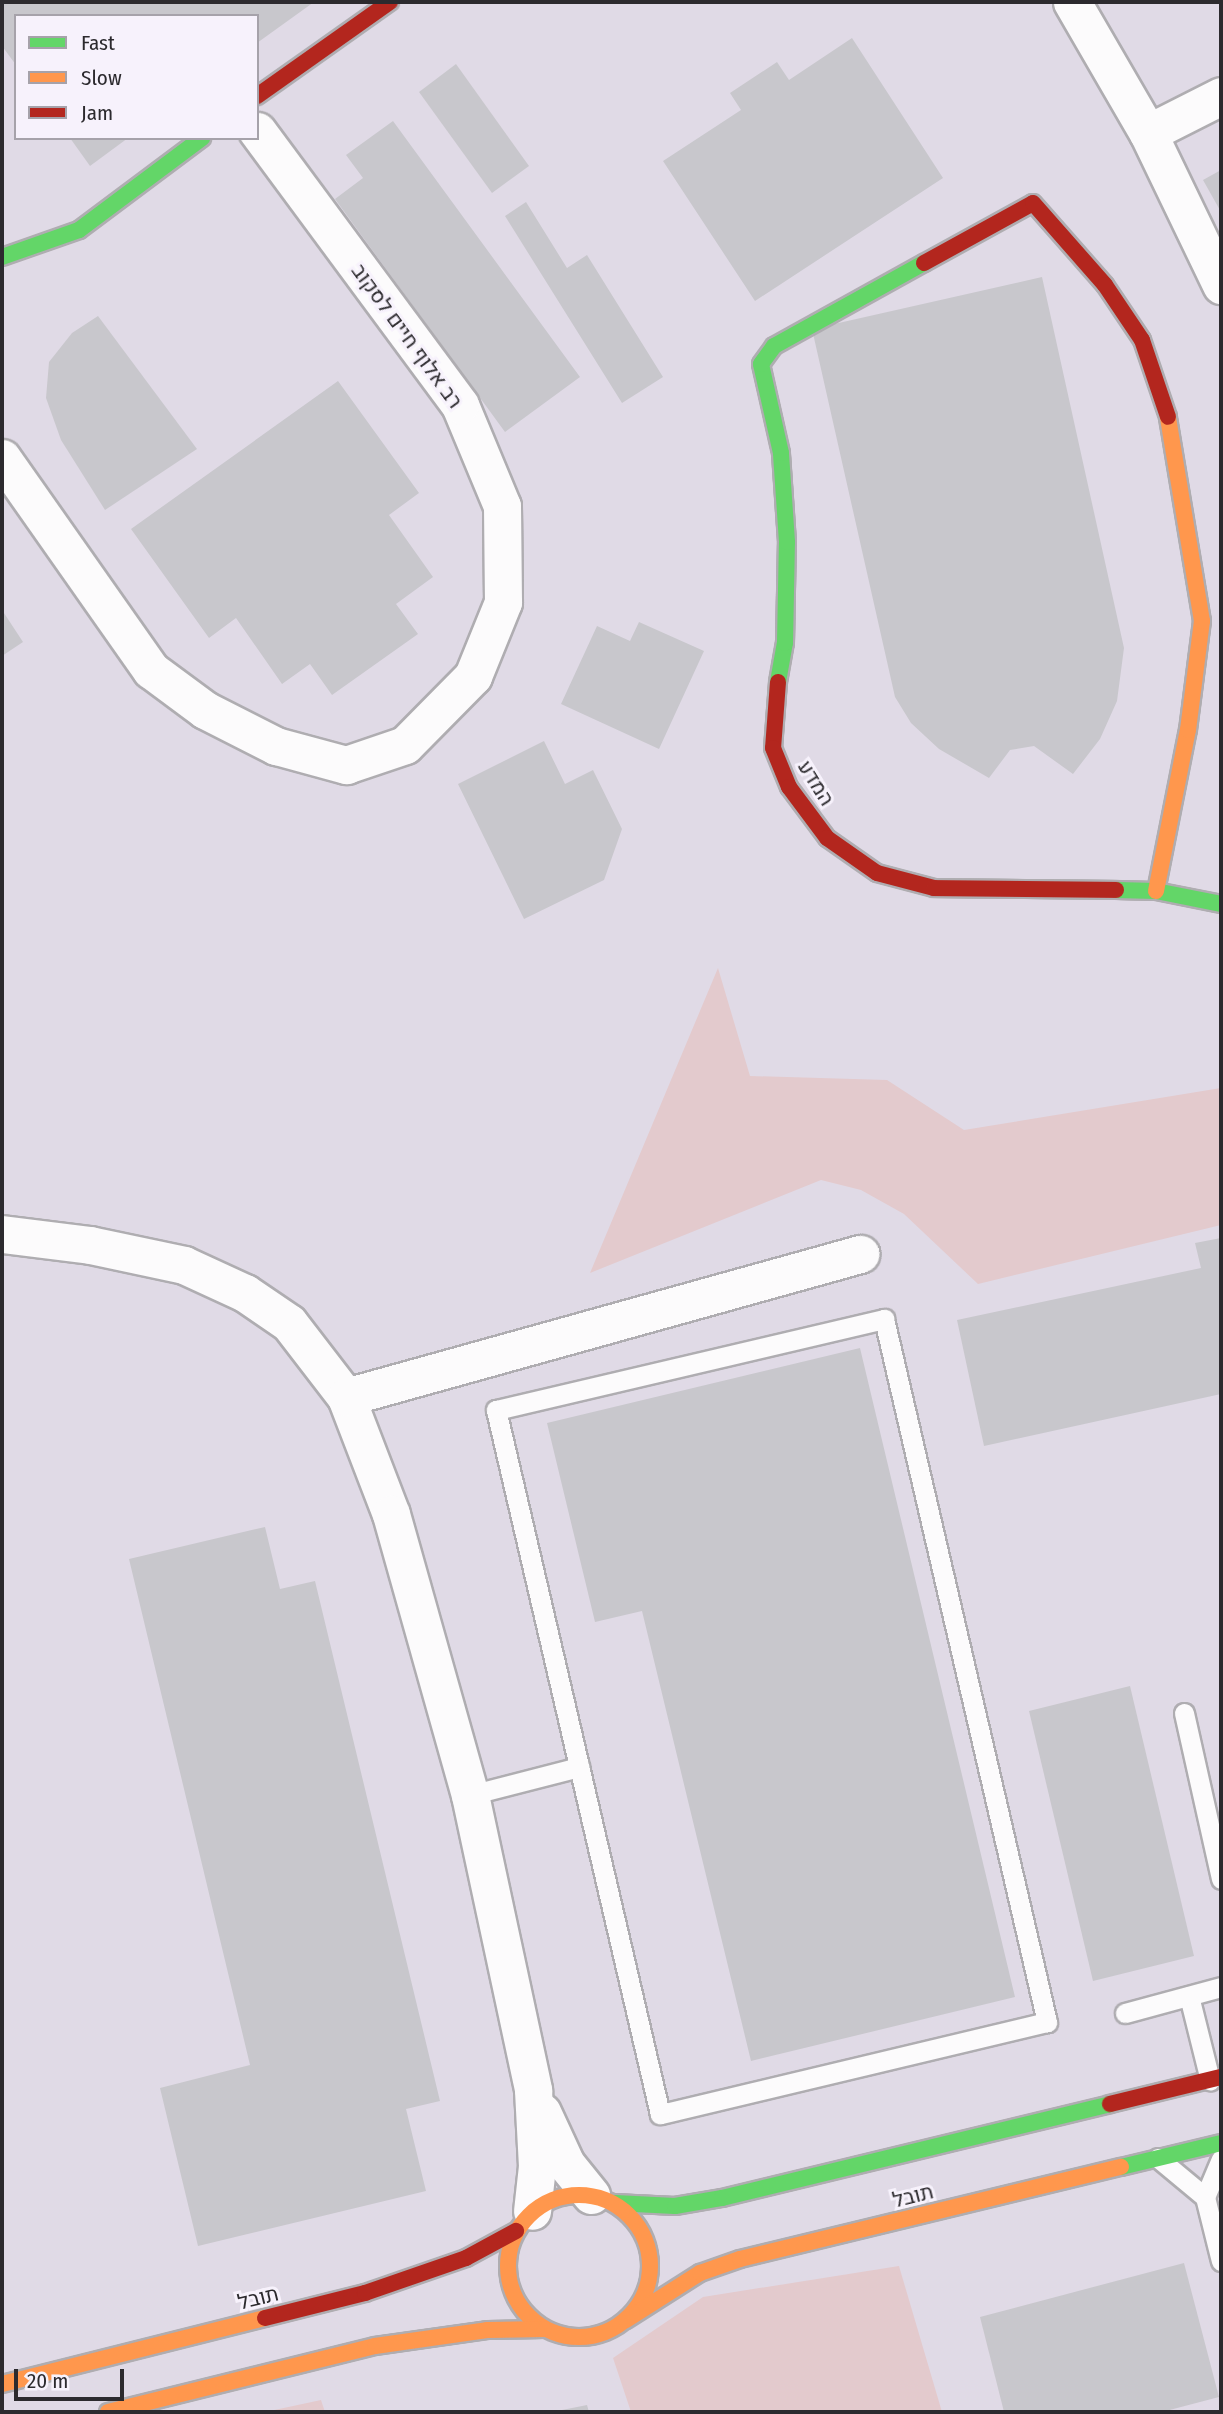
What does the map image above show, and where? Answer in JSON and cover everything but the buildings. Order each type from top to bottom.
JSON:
[{"type":"street","points":[[259,95],[390,2]]},
{"type":"street","points":[[1072,2],[1148,134],[1221,285]]},
{"type":"street","points":[[1148,134],[1221,96]]},
{"type":"street","name":"רב אלוף חיים לסקוב","points":[[2,458],[151,670],[205,710],[276,746],[346,765],[405,745],[473,676],[503,602],[502,506],[460,405],[259,134]]},
{"type":"street","points":[[2,257],[79,230],[199,140]]},
{"type":"street","name":"המדע","points":[[1156,891],[1188,730],[1202,621],[1166,400],[1142,340],[1105,285],[1033,203],[774,346],[761,364],[781,453],[788,542],[785,643],[773,714],[773,748],[789,787],[827,838],[877,873],[934,888],[1156,891],[1221,904]]},
{"type":"street","points":[[2,1234],[90,1245],[184,1265],[246,1293],[289,1323],[346,1397],[391,1514],[470,1795],[533,2090],[537,2166],[524,2221],[508,2255],[508,2280],[524,2314],[544,2329],[568,2337],[605,2333],[626,2320],[642,2301],[651,2266],[646,2241],[634,2220],[603,2199],[566,2164],[533,2090]]},
{"type":"street","points":[[346,1397],[860,1254]]},
{"type":"street","name":"תובל","points":[[603,2199],[675,2206],[722,2197],[1216,2079]]},
{"type":"street","name":"תובל","points":[[626,2320],[700,2273],[740,2259],[1221,2143]]},
{"type":"street","points":[[524,2221],[553,2199],[603,2199]]},
{"type":"street","name":"תובל","points":[[2,2384],[365,2293],[466,2258],[524,2221]]},
{"type":"street","points":[[107,2412],[375,2346],[487,2330],[544,2329]]},
{"type":"lane","points":[[884,1319],[1047,2022],[660,2114],[579,1767],[496,1410],[884,1319]]},
{"type":"lane","points":[[1184,1713],[1221,1878]]},
{"type":"lane","points":[[470,1795],[579,1767]]},
{"type":"lane","points":[[1125,2012],[1221,1987]]},
{"type":"lane","points":[[1189,1996],[1216,2079]]},
{"type":"lane","points":[[1158,2158],[1205,2197],[1221,2261]]},
{"type":"lane","points":[[1205,2197],[1221,2159]]},
{"type":"shaded area","points":[[2,2],[1221,2],[1221,2412],[2,2412]]},
{"type":"shaded area","points":[[718,968],[750,1076],[887,1080],[964,1130],[1221,1088],[1221,1225],[978,1284],[904,1214],[861,1190],[821,1180],[590,1273]]},
{"type":"shaded area","points":[[899,2266],[942,2412],[631,2412],[613,2358],[703,2297]]},
{"type":"shaded area","points":[[321,2400],[325,2412],[265,2412]]},
{"type":"traffic: fast","points":[[2,257],[79,230],[199,140]]},
{"type":"traffic: fast","points":[[778,682],[785,643],[787,542],[781,453],[761,364],[774,346],[924,263]]},
{"type":"traffic: fast","points":[[1116,890],[1156,891],[1221,904]]},
{"type":"traffic: fast","points":[[615,2203],[675,2206],[722,2198],[1110,2104]]},
{"type":"traffic: fast","points":[[1121,2167],[1221,2143]]},
{"type":"traffic: slow","points":[[1156,891],[1188,730],[1202,621],[1168,417]]},
{"type":"traffic: slow","points":[[626,2320],[700,2273],[740,2259],[1121,2167]]},
{"type":"traffic: slow","points":[[579,2195],[606,2200],[629,2216],[645,2239],[650,2266],[645,2293],[629,2316],[606,2332],[579,2337],[552,2332],[529,2316],[513,2293],[508,2266],[513,2239],[529,2216],[552,2200],[579,2195]]},
{"type":"traffic: slow","points":[[2,2384],[265,2318]]},
{"type":"traffic: slow","points":[[108,2412],[375,2346],[487,2330],[544,2329]]},
{"type":"traffic: jam","points":[[259,95],[390,2]]},
{"type":"traffic: jam","points":[[924,263],[1033,203],[1105,285],[1142,340],[1168,417]]},
{"type":"traffic: jam","points":[[778,682],[773,748],[789,787],[827,838],[877,873],[934,888],[1116,890]]},
{"type":"traffic: jam","points":[[1110,2104],[1221,2077]]},
{"type":"traffic: jam","points":[[265,2318],[365,2293],[466,2258],[516,2231]]}]
